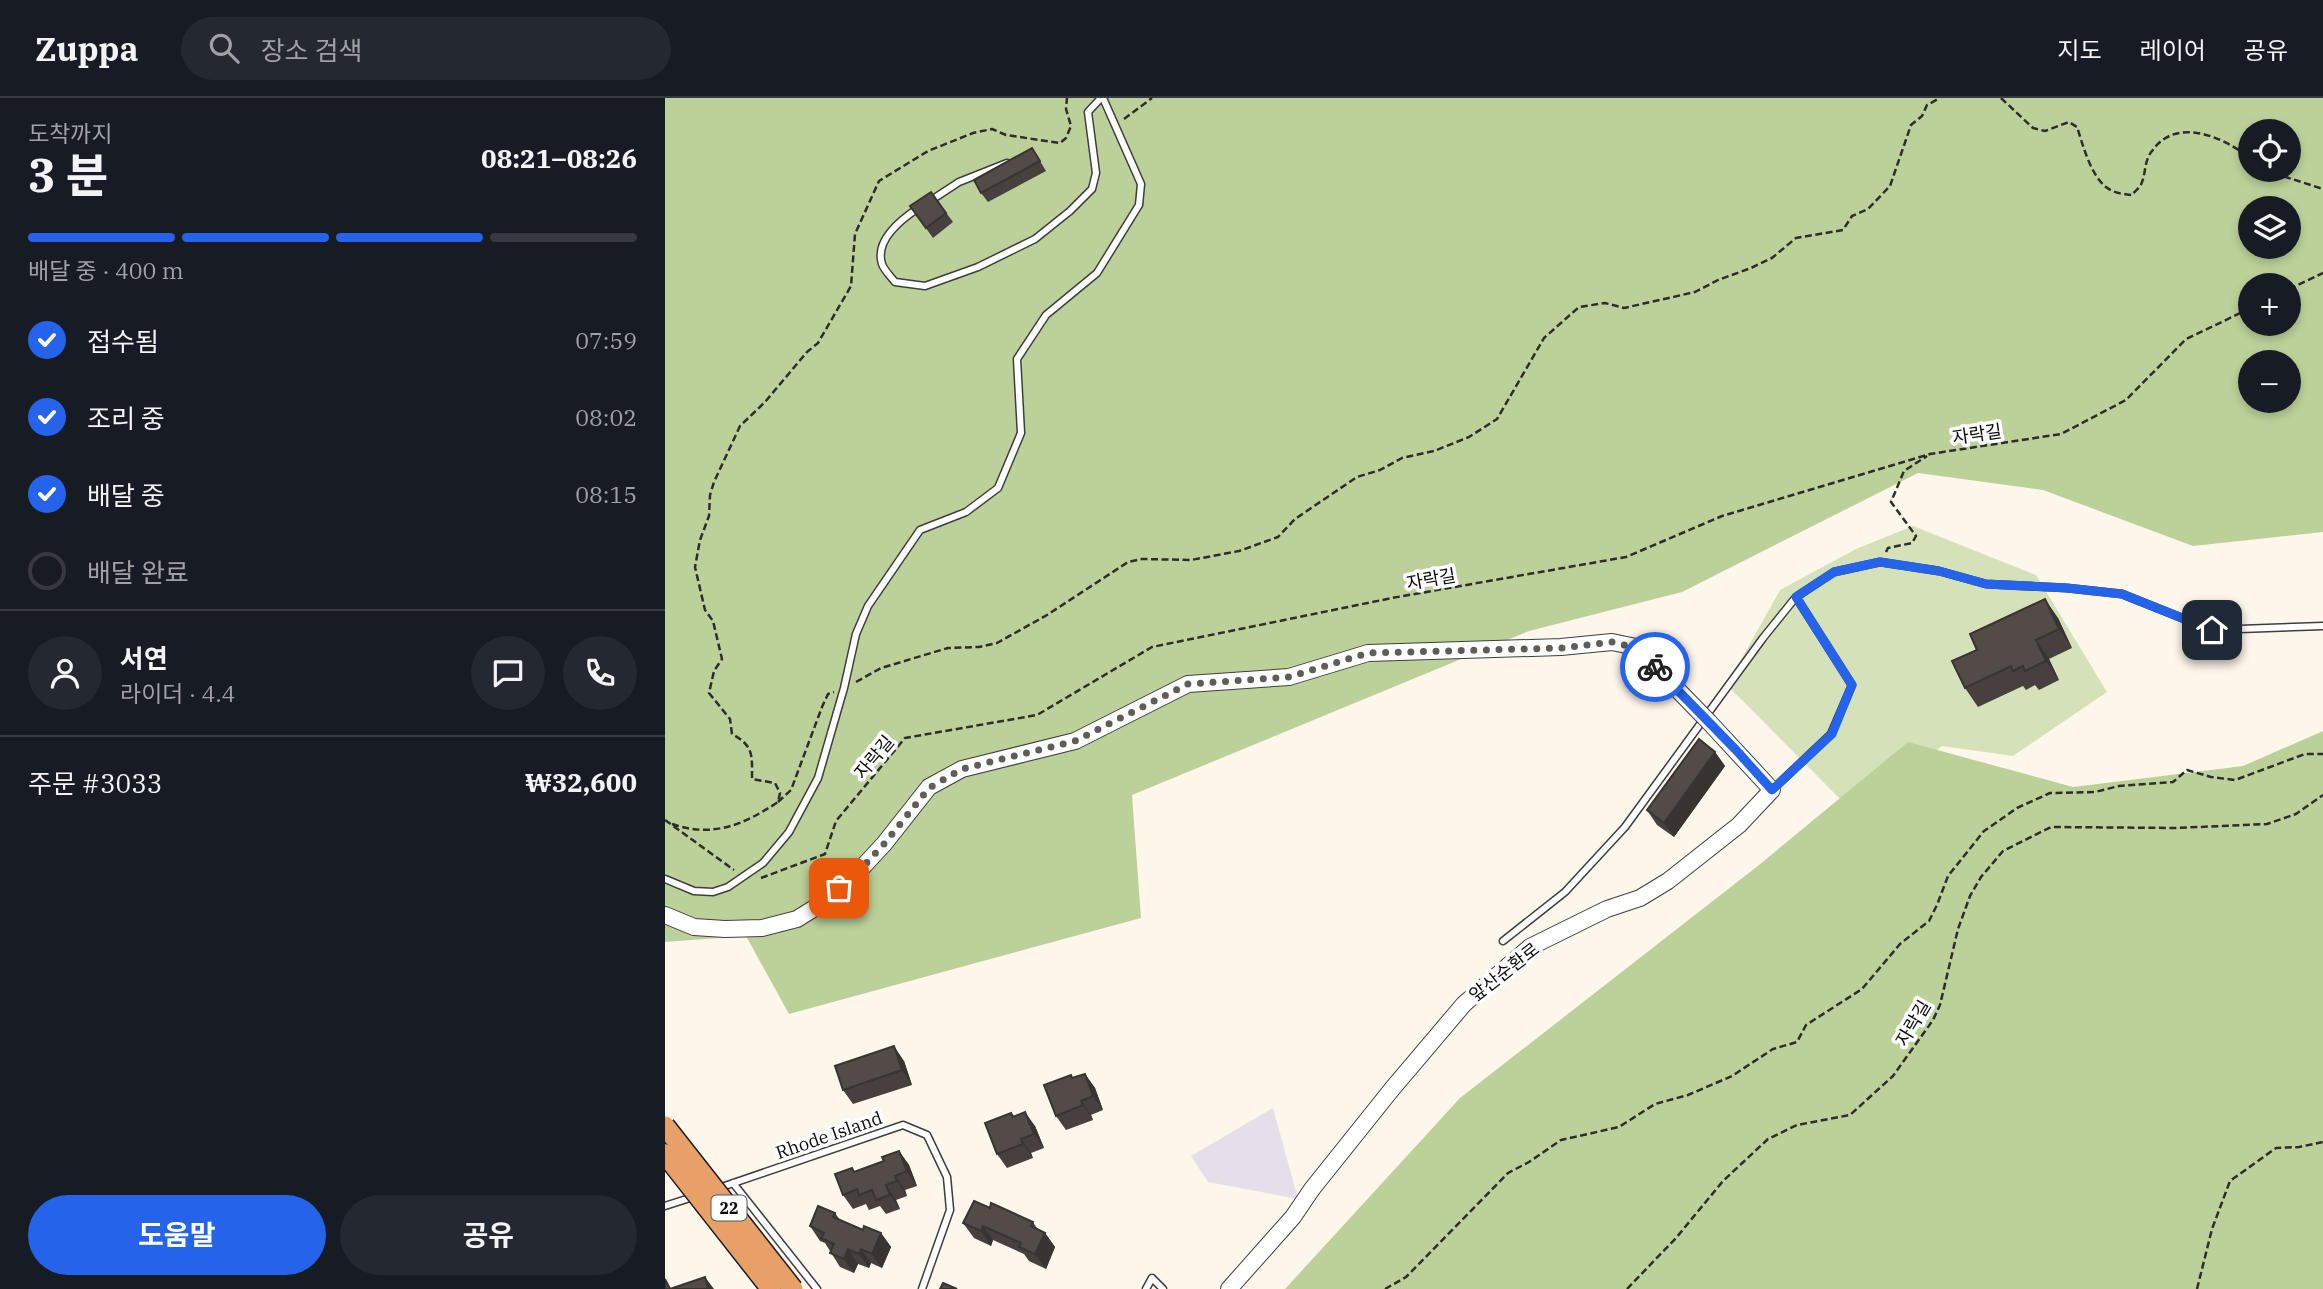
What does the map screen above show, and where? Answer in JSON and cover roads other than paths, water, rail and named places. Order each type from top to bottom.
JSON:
[{"type":"highway","name":"22","points":[[665,1126],[793,1289]]},
{"type":"highway","name":"22","points":[[665,1154],[771,1289]]},
{"type":"street","points":[[665,915],[694,927],[725,929],[762,928],[797,919],[821,904],[858,872],[929,788],[962,769],[1075,741],[1188,684],[1289,677],[1368,653],[1561,648],[1612,642],[1636,648],[1772,790]]},
{"type":"street","name":"앞산순환로","points":[[1229,1289],[1293,1217],[1368,1119],[1464,1004],[1531,947],[1607,909],[1640,898],[1668,881],[1739,825],[1772,790]]},
{"type":"lane","points":[[665,879],[695,891],[713,892],[728,887],[763,863],[789,832],[818,778],[844,688],[856,634],[868,606],[920,530],[966,512],[998,488],[1021,433],[1017,359],[1046,315],[1097,272],[1139,205],[1141,184],[1102,98],[1089,112],[1096,173],[1092,189],[1070,211],[1034,239],[978,267],[925,286],[895,282],[882,263],[883,242],[894,228],[914,211],[959,182],[1007,163]]},
{"type":"lane","points":[[1503,942],[1565,892],[1625,827],[1796,597],[1834,572],[1880,562],[1939,571],[1986,584],[2122,594],[2212,630],[2323,626]]},
{"type":"lane","points":[[1772,790],[1832,734],[1852,685],[1796,597]]},
{"type":"lane","name":"Rhode Island","points":[[665,1206],[903,1125],[927,1135],[947,1177],[950,1210],[922,1289]]},
{"type":"lane","points":[[733,1183],[817,1289]]},
{"type":"lane","points":[[1146,1289],[1152,1278],[1163,1289]]}]
